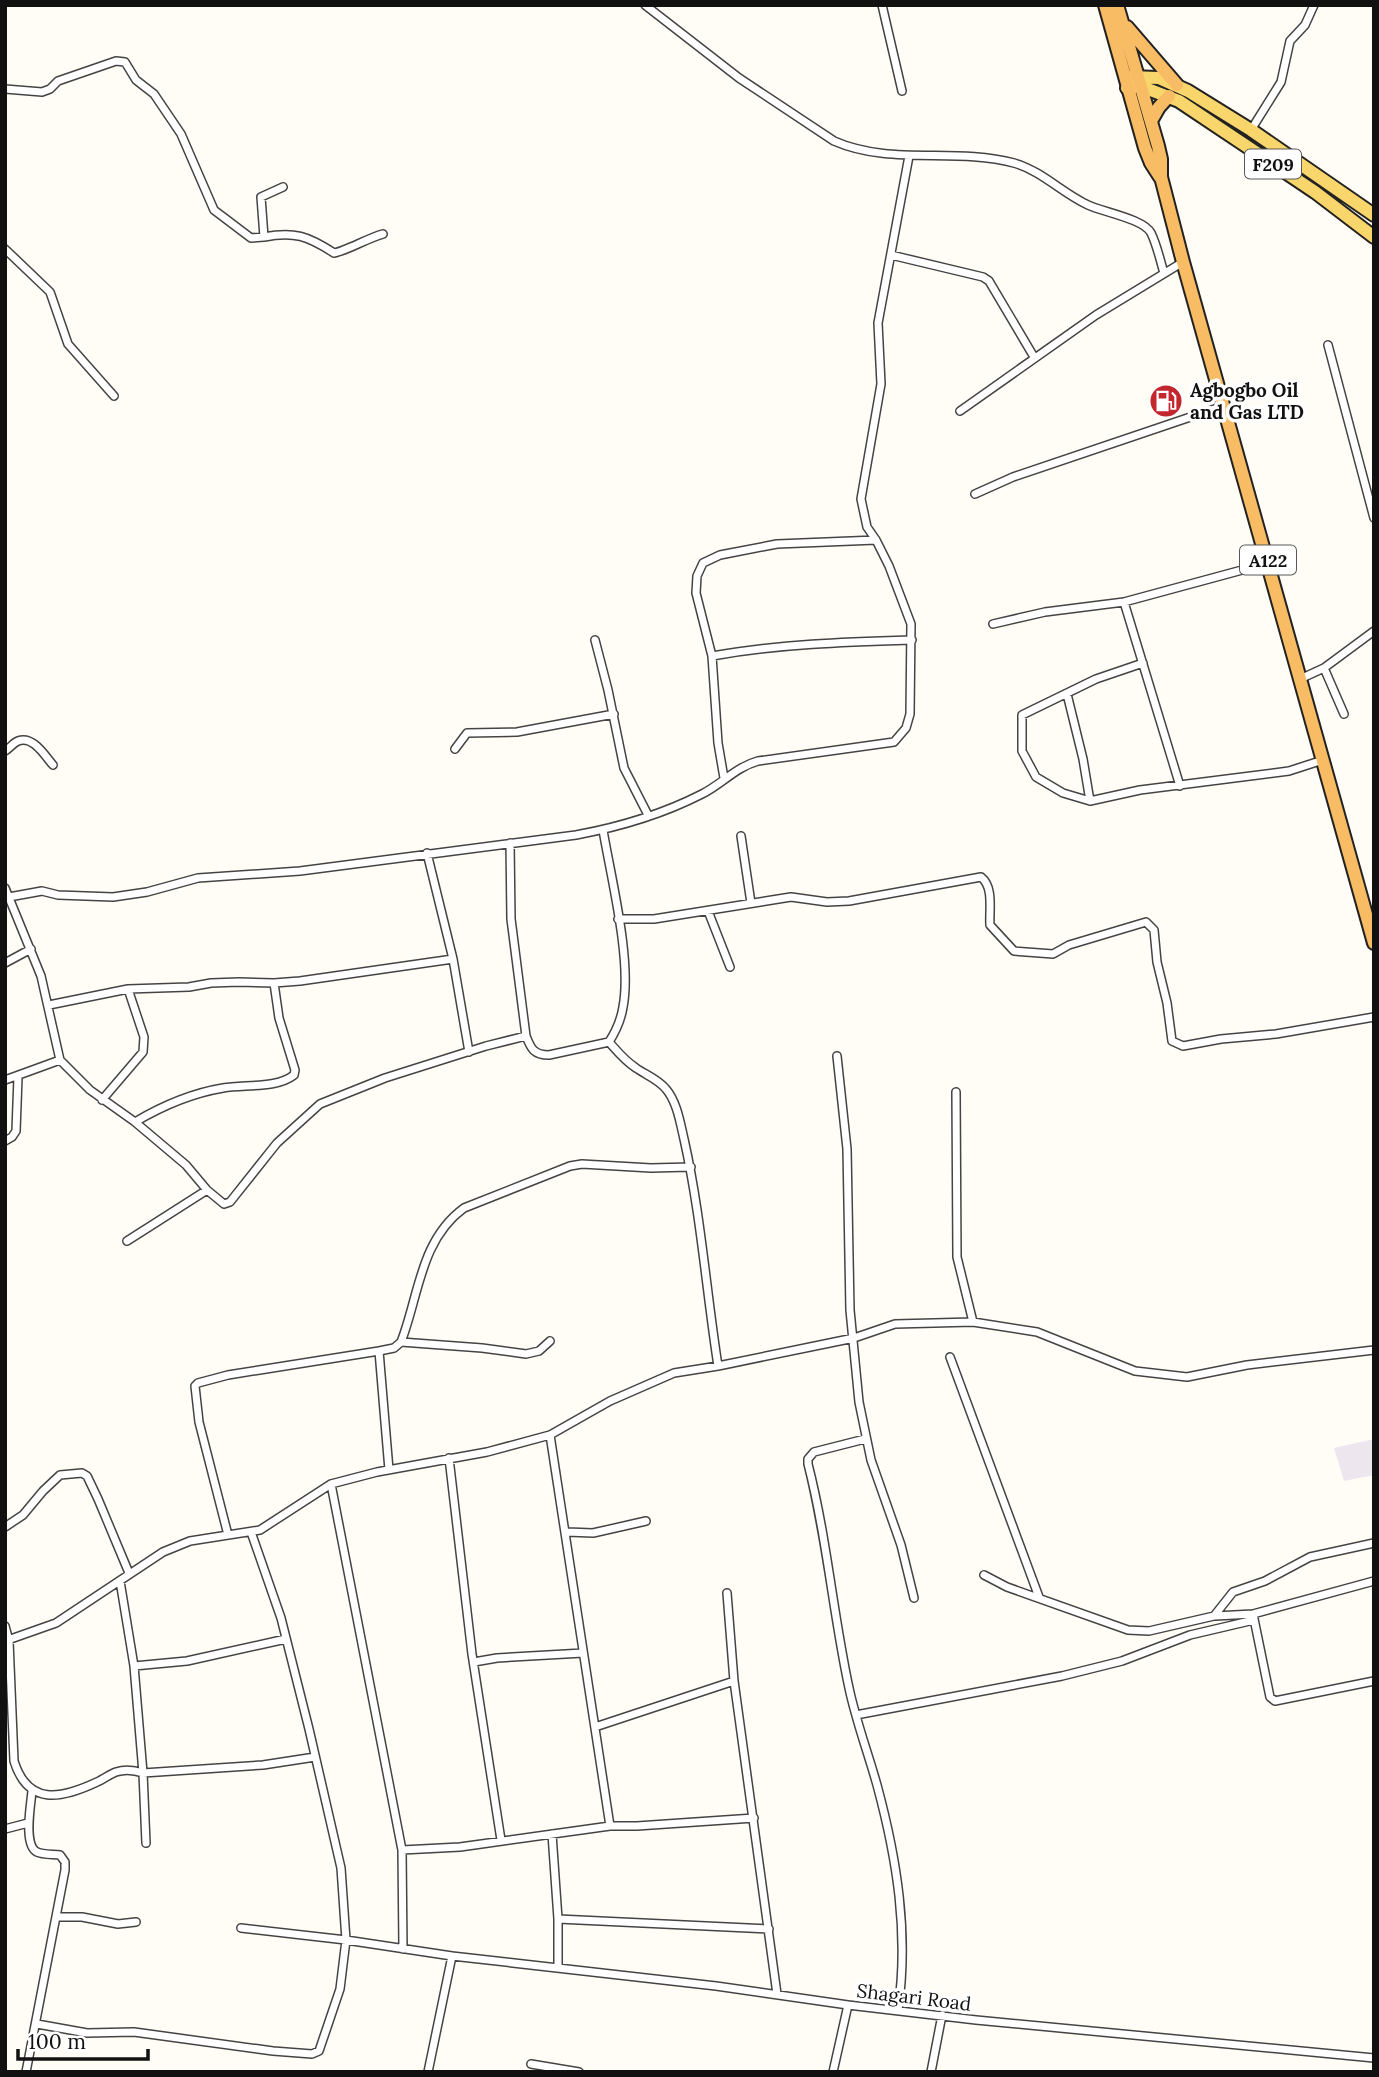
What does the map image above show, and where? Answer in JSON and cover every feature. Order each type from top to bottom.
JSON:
[{"type":"highway","name":"A122","points":[[1105,5],[1132,82],[1151,121],[1161,159],[1161,177],[1183,262],[1374,943]]},
{"type":"highway","name":"A122","points":[[1117,5],[1150,163],[1161,177]]},
{"type":"highway","points":[[1122,20],[1173,91],[1151,121]]},
{"type":"main road","points":[[1132,82],[1173,91]]},
{"type":"main road","name":"F209","points":[[1173,91],[1251,130],[1374,215]]},
{"type":"main road","name":"F209","points":[[1173,91],[1374,236]]},
{"type":"street","points":[[645,5],[740,78],[834,141],[846,146],[909,156],[967,156],[1029,168],[1085,204],[1146,227],[1150,231],[1164,273]]},
{"type":"street","points":[[881,5],[902,91]]},
{"type":"street","points":[[1251,130],[1281,82],[1290,41],[1306,25],[1314,5]]},
{"type":"street","points":[[5,89],[42,92],[50,89],[58,80],[116,61],[125,62],[136,80],[154,94],[181,134],[214,210],[251,238],[296,233],[320,243],[334,253],[383,234]]},
{"type":"street","points":[[9,897],[42,891],[58,895],[113,897],[147,892],[198,878],[300,871],[603,830],[688,801],[742,767],[758,761],[894,743],[906,729],[910,714],[911,624],[902,596],[876,540],[867,527],[863,513],[862,488],[881,384],[878,323],[909,156]]},
{"type":"street","points":[[264,237],[261,197],[283,187]]},
{"type":"street","points":[[5,249],[50,292],[68,344],[114,396]]},
{"type":"street","points":[[891,255],[983,277],[989,281],[1034,357]]},
{"type":"street","points":[[960,411],[1096,314],[1183,262]]},
{"type":"street","points":[[1328,345],[1374,518]]},
{"type":"street","points":[[975,494],[1013,477],[1223,406]]},
{"type":"street","points":[[724,779],[718,743],[712,656],[696,593],[697,576],[703,563],[720,555],[777,544],[876,540]]},
{"type":"street","points":[[993,624],[1045,612],[1124,602],[1269,563]]},
{"type":"street","points":[[1124,602],[1180,786]]},
{"type":"street","points":[[1300,679],[1324,668],[1374,631]]},
{"type":"street","points":[[595,640],[614,714],[624,768],[648,815]]},
{"type":"street","points":[[712,656],[768,647],[912,640]]},
{"type":"street","points":[[1143,663],[1096,679],[1022,715],[1022,751],[1037,777],[1063,793],[1090,801],[1140,790],[1289,771],[1322,760]]},
{"type":"street","points":[[1324,668],[1344,713]]},
{"type":"street","points":[[1067,694],[1083,758],[1090,801]]},
{"type":"street","points":[[455,749],[467,733],[517,732],[614,714]]},
{"type":"street","points":[[5,751],[15,742],[26,739],[33,742],[53,765]]},
{"type":"street","points":[[510,843],[510,919],[526,1037],[531,1049],[538,1055],[561,1054],[609,1042],[617,1028],[624,1004],[625,984],[618,919],[603,830]]},
{"type":"street","points":[[741,836],[751,903]]},
{"type":"street","points":[[427,853],[453,959],[468,1052]]},
{"type":"street","points":[[618,919],[654,919],[791,897],[827,902],[849,901],[981,877],[987,883],[989,891],[990,925],[1014,951],[1055,954],[1069,944],[1146,922],[1151,925],[1172,1041],[1175,1044],[1183,1046],[1276,1034],[1374,1017]]},
{"type":"street","points":[[5,888],[31,949],[48,1005],[60,1060],[102,1100],[135,1122],[186,1165],[206,1190],[224,1204],[227,1204],[277,1143],[320,1104],[385,1078],[526,1037]]},
{"type":"street","points":[[708,911],[730,967]]},
{"type":"street","points":[[5,963],[31,949]]},
{"type":"street","points":[[48,1005],[128,989],[189,988],[211,983],[239,982],[274,984],[453,959]]},
{"type":"street","points":[[135,1122],[156,1109],[197,1095],[222,1088],[279,1081],[293,1075],[295,1070],[279,1018],[274,984]]},
{"type":"street","points":[[102,1100],[143,1052],[144,1037],[128,989]]},
{"type":"street","points":[[609,1042],[625,1060],[654,1077],[667,1089],[680,1121],[700,1221],[718,1366]]},
{"type":"street","points":[[837,1056],[848,1149],[850,1310],[865,1439],[901,1545],[914,1598]]},
{"type":"street","points":[[5,1080],[60,1060]]},
{"type":"street","points":[[5,1141],[16,1131],[18,1077]]},
{"type":"street","points":[[956,1092],[957,1257],[973,1322]]},
{"type":"street","points":[[228,1535],[199,1422],[195,1386],[198,1383],[228,1375],[394,1348],[401,1342],[423,1266],[450,1218],[464,1208],[570,1166],[691,1167]]},
{"type":"street","points":[[127,1241],[206,1190]]},
{"type":"street","points":[[7,1641],[56,1623],[163,1552],[190,1541],[251,1532],[272,1524],[311,1495],[331,1484],[487,1452],[550,1435],[610,1401],[674,1373],[853,1338],[895,1324],[973,1322],[1037,1332],[1135,1371],[1159,1376],[1187,1377],[1247,1365],[1374,1350]]},
{"type":"street","points":[[401,1342],[526,1354],[539,1351],[550,1341]]},
{"type":"street","points":[[379,1351],[389,1470]]},
{"type":"street","points":[[950,1357],[1039,1597]]},
{"type":"street","points":[[550,1435],[610,1826]]},
{"type":"street","points":[[865,1439],[814,1452],[808,1464],[820,1513],[843,1658],[856,1716],[878,1788],[900,1894],[903,1962],[898,2010]]},
{"type":"street","points":[[449,1458],[474,1662],[501,1840]]},
{"type":"street","points":[[5,1527],[23,1515],[60,1475],[82,1473],[87,1476],[98,1499],[129,1573]]},
{"type":"street","points":[[331,1484],[402,1850],[403,1949]]},
{"type":"street","points":[[566,1532],[593,1533],[646,1521]]},
{"type":"street","points":[[37,2024],[87,2033],[134,2032],[312,2054],[319,2051],[343,1973],[346,1940],[341,1868],[286,1639],[251,1532]]},
{"type":"street","points":[[1214,1616],[1233,1592],[1265,1581],[1310,1557],[1374,1543]]},
{"type":"street","points":[[984,1575],[1007,1587],[1138,1632],[1170,1628],[1214,1616],[1253,1617]]},
{"type":"street","points":[[120,1581],[134,1666],[146,1843]]},
{"type":"street","points":[[856,1716],[1062,1676],[1122,1661],[1190,1635],[1374,1581]]},
{"type":"street","points":[[727,1593],[734,1681],[777,1994]]},
{"type":"street","points":[[1253,1617],[1270,1697],[1275,1701],[1374,1681]]},
{"type":"street","points":[[5,1626],[9,1750],[19,1776],[32,1791],[54,1795],[84,1788],[114,1772],[128,1770],[143,1773],[263,1765],[314,1757]]},
{"type":"street","points":[[134,1666],[187,1661],[286,1639]]},
{"type":"street","points":[[474,1662],[583,1653]]},
{"type":"street","points":[[595,1727],[734,1681]]},
{"type":"street","points":[[26,2072],[65,1862],[60,1855],[37,1852],[32,1847],[29,1823],[32,1791]]},
{"type":"street","points":[[402,1850],[460,1847],[610,1826],[754,1818]]},
{"type":"street","points":[[5,1829],[29,1823]]},
{"type":"street","points":[[552,1835],[558,1919],[558,1967]]},
{"type":"street","points":[[56,1917],[82,1917],[118,1924],[136,1922]]},
{"type":"street","points":[[558,1919],[769,1929]]},
{"type":"street","name":"Shagari Road","points":[[241,1928],[777,1994],[848,2006],[1374,2058]]},
{"type":"street","points":[[428,2072],[452,1956]]},
{"type":"street","points":[[834,2072],[848,2006]]},
{"type":"street","points":[[931,2072],[942,2015]]},
{"type":"street","points":[[531,2064],[579,2072]]},
{"type":"shaded area","points":[[1374,1439],[1374,1475],[1344,1481],[1334,1448]]},
{"type":"place","name":"Agbogbo Oil and Gas LTD","points":[[1166,401]]}]
